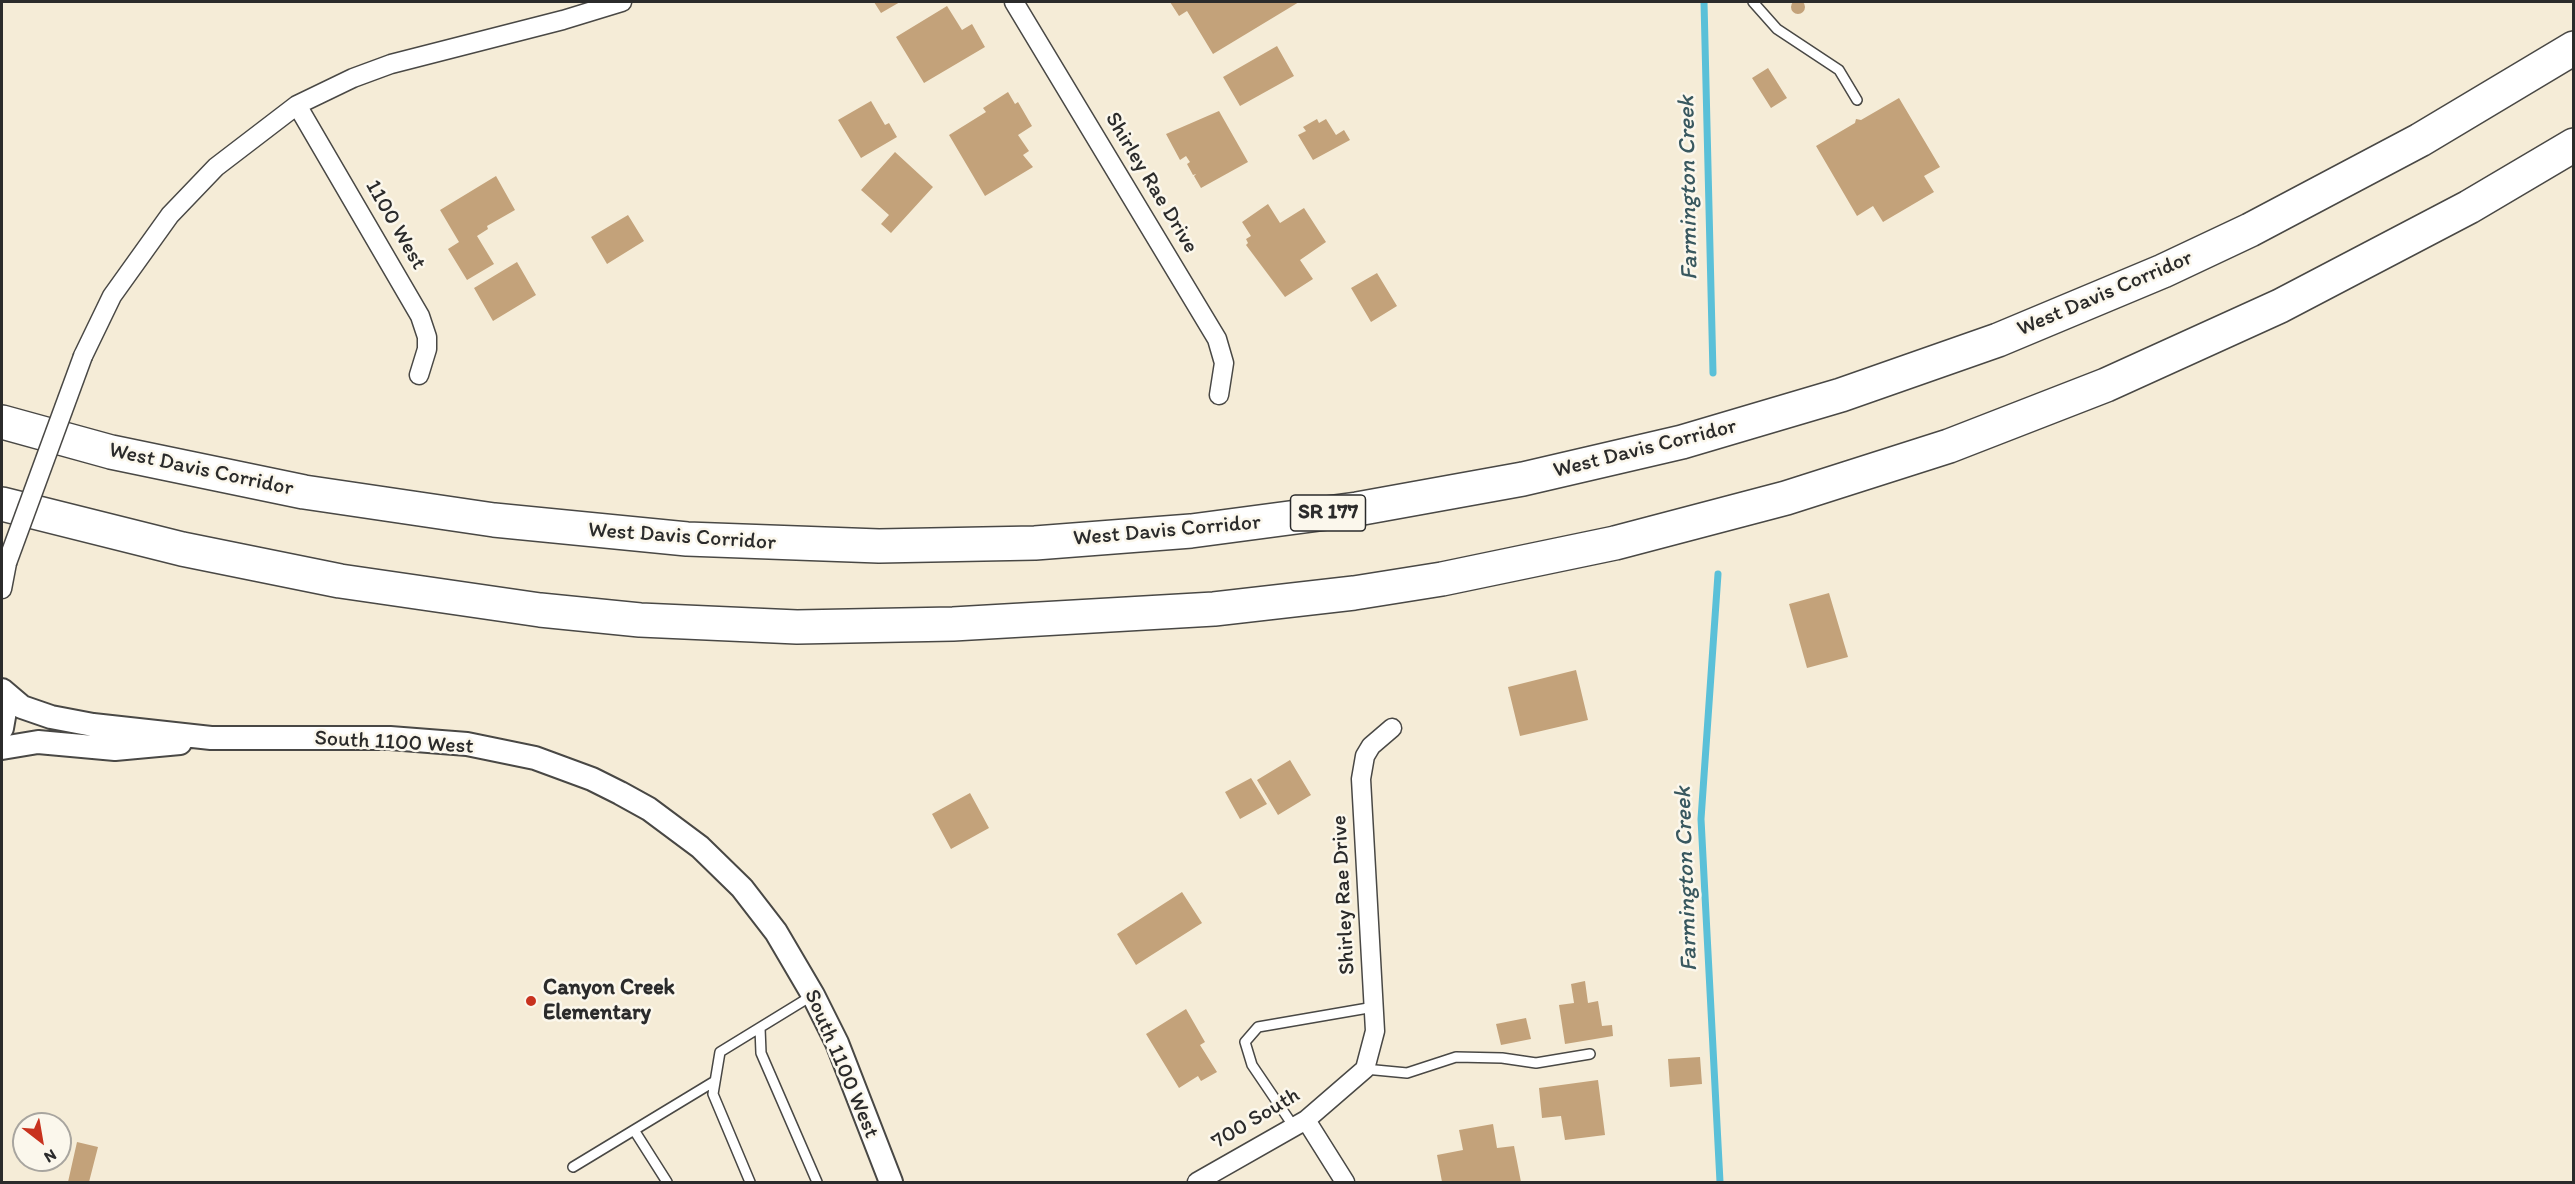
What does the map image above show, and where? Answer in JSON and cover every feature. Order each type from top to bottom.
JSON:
[{"type":"highway","name":"West Davis Corridor","points":[[2,422],[132,457],[304,492],[494,520],[687,539],[879,546],[1035,543],[1191,531],[1334,513],[1523,479],[1682,442],[1841,395],[1998,340],[2163,271],[2250,230],[2420,140],[2574,48]]},
{"type":"highway","points":[[2,504],[170,547],[340,581],[540,610],[663,621],[797,627],[953,624],[1214,609],[1354,593],[1519,564],[1690,524],[1849,479],[1961,441],[2106,385],[2280,306],[2469,207],[2574,144]]},
{"type":"street","points":[[2,589],[4,568],[83,356],[112,296],[170,215],[216,166],[297,105],[353,78],[391,64],[563,20],[622,2]]},
{"type":"street","name":"Shirley Rae Drive","points":[[1014,2],[1217,339],[1224,363],[1219,395]]},
{"type":"street","name":"1100 West","points":[[297,105],[420,316],[427,337],[427,349],[419,375]]},
{"type":"street","points":[[2,692],[5,711],[2,728]]},
{"type":"street","name":"South 1100 West","points":[[2,692],[22,707],[72,722],[211,738],[429,740],[505,751],[592,779],[649,809],[700,847],[766,917],[813,995],[837,1043],[891,1182]]},
{"type":"street","name":"Shirley Rae Drive","points":[[1365,1070],[1375,1031],[1361,778],[1365,756],[1371,746],[1392,728]]},
{"type":"street","name":"South 1100 West","points":[[2,748],[41,742],[138,748],[211,738]]},
{"type":"street","name":"700 South","points":[[1197,1182],[1300,1124],[1365,1070]]},
{"type":"street","points":[[1300,1124],[1345,1182]]},
{"type":"lane","points":[[1753,2],[1777,29],[1839,70],[1857,100]]},
{"type":"lane","points":[[750,1182],[713,1094],[720,1052],[813,995]]},
{"type":"lane","points":[[1300,1124],[1252,1065],[1245,1042],[1258,1027],[1374,1007]]},
{"type":"lane","points":[[760,1028],[762,1053],[816,1182]]},
{"type":"lane","points":[[1365,1070],[1407,1073],[1456,1057],[1502,1058],[1536,1063],[1590,1054]]},
{"type":"lane","points":[[573,1167],[715,1082]]},
{"type":"lane","points":[[634,1130],[667,1182]]},
{"type":"building","points":[[1795,0],[1801,0],[1805,7],[1801,14],[1795,14],[1791,10],[1791,4]]},
{"type":"building","points":[[874,2],[900,2],[881,13]]},
{"type":"building","points":[[1170,2],[1299,2],[1213,54],[1187,11],[1179,16]]},
{"type":"building","points":[[947,6],[962,30],[972,24],[985,47],[924,83],[896,37]]},
{"type":"building","points":[[1277,46],[1294,76],[1240,106],[1223,77]]},
{"type":"building","points":[[1768,68],[1787,98],[1771,108],[1752,78]]},
{"type":"building","points":[[1008,92],[1015,104],[1018,102],[1032,126],[1018,135],[1029,151],[1023,155],[1033,167],[985,196],[949,135],[986,112],[983,108]]},
{"type":"building","points":[[1899,98],[1940,167],[1924,176],[1934,192],[1883,222],[1873,206],[1857,216],[1816,146],[1855,123],[1856,119],[1861,120]]},
{"type":"building","points":[[871,101],[885,125],[889,123],[897,137],[861,158],[838,120]]},
{"type":"building","points":[[1219,111],[1248,162],[1201,188],[1194,176],[1196,174],[1193,175],[1187,164],[1190,162],[1186,156],[1180,160],[1166,134]]},
{"type":"building","points":[[1317,119],[1319,123],[1326,119],[1336,135],[1344,130],[1350,140],[1313,160],[1298,135],[1306,131],[1303,127]]},
{"type":"building","points":[[895,152],[933,187],[891,233],[881,224],[889,215],[861,190]]},
{"type":"building","points":[[496,176],[515,210],[487,226],[488,229],[477,236],[494,264],[467,280],[448,249],[459,242],[440,210]]},
{"type":"building","points":[[1268,204],[1280,223],[1304,208],[1326,242],[1300,260],[1313,279],[1285,297],[1246,245],[1248,243],[1246,239],[1251,236],[1242,222]]},
{"type":"building","points":[[628,215],[644,241],[607,264],[591,237]]},
{"type":"building","points":[[517,262],[536,295],[493,321],[474,288]]},
{"type":"building","points":[[1377,273],[1397,306],[1371,322],[1351,288]]},
{"type":"building","points":[[1829,593],[1848,657],[1807,668],[1789,604]]},
{"type":"building","points":[[1576,670],[1588,720],[1520,736],[1508,687]]},
{"type":"building","points":[[1290,760],[1311,795],[1278,815],[1257,780]]},
{"type":"building","points":[[1251,778],[1267,804],[1240,819],[1225,792]]},
{"type":"building","points":[[970,793],[989,828],[951,849],[932,814]]},
{"type":"building","points":[[1182,892],[1202,923],[1136,965],[1117,934]]},
{"type":"building","points":[[1585,981],[1588,1003],[1598,1001],[1602,1026],[1612,1025],[1613,1036],[1565,1044],[1559,1005],[1574,1003],[1571,984]]},
{"type":"building","points":[[1186,1009],[1205,1042],[1200,1045],[1217,1072],[1201,1081],[1198,1076],[1179,1088],[1146,1034]]},
{"type":"building","points":[[1526,1018],[1531,1039],[1501,1045],[1496,1024]]},
{"type":"building","points":[[1700,1057],[1702,1084],[1670,1087],[1668,1059]]},
{"type":"building","points":[[1598,1080],[1605,1135],[1565,1140],[1561,1116],[1542,1118],[1539,1088]]},
{"type":"building","points":[[1493,1124],[1497,1148],[1514,1146],[1521,1182],[1442,1182],[1437,1155],[1463,1150],[1459,1130]]},
{"type":"building","points":[[77,1142],[98,1147],[89,1182],[68,1182]]},
{"type":"waterway","name":"Farmington Creek","points":[[1704,2],[1713,373]]},
{"type":"waterway","name":"Farmington Creek","points":[[1718,574],[1701,819],[1720,1182]]},
{"type":"place","name":"Canyon Creek Elementary","points":[[531,1001]]}]
